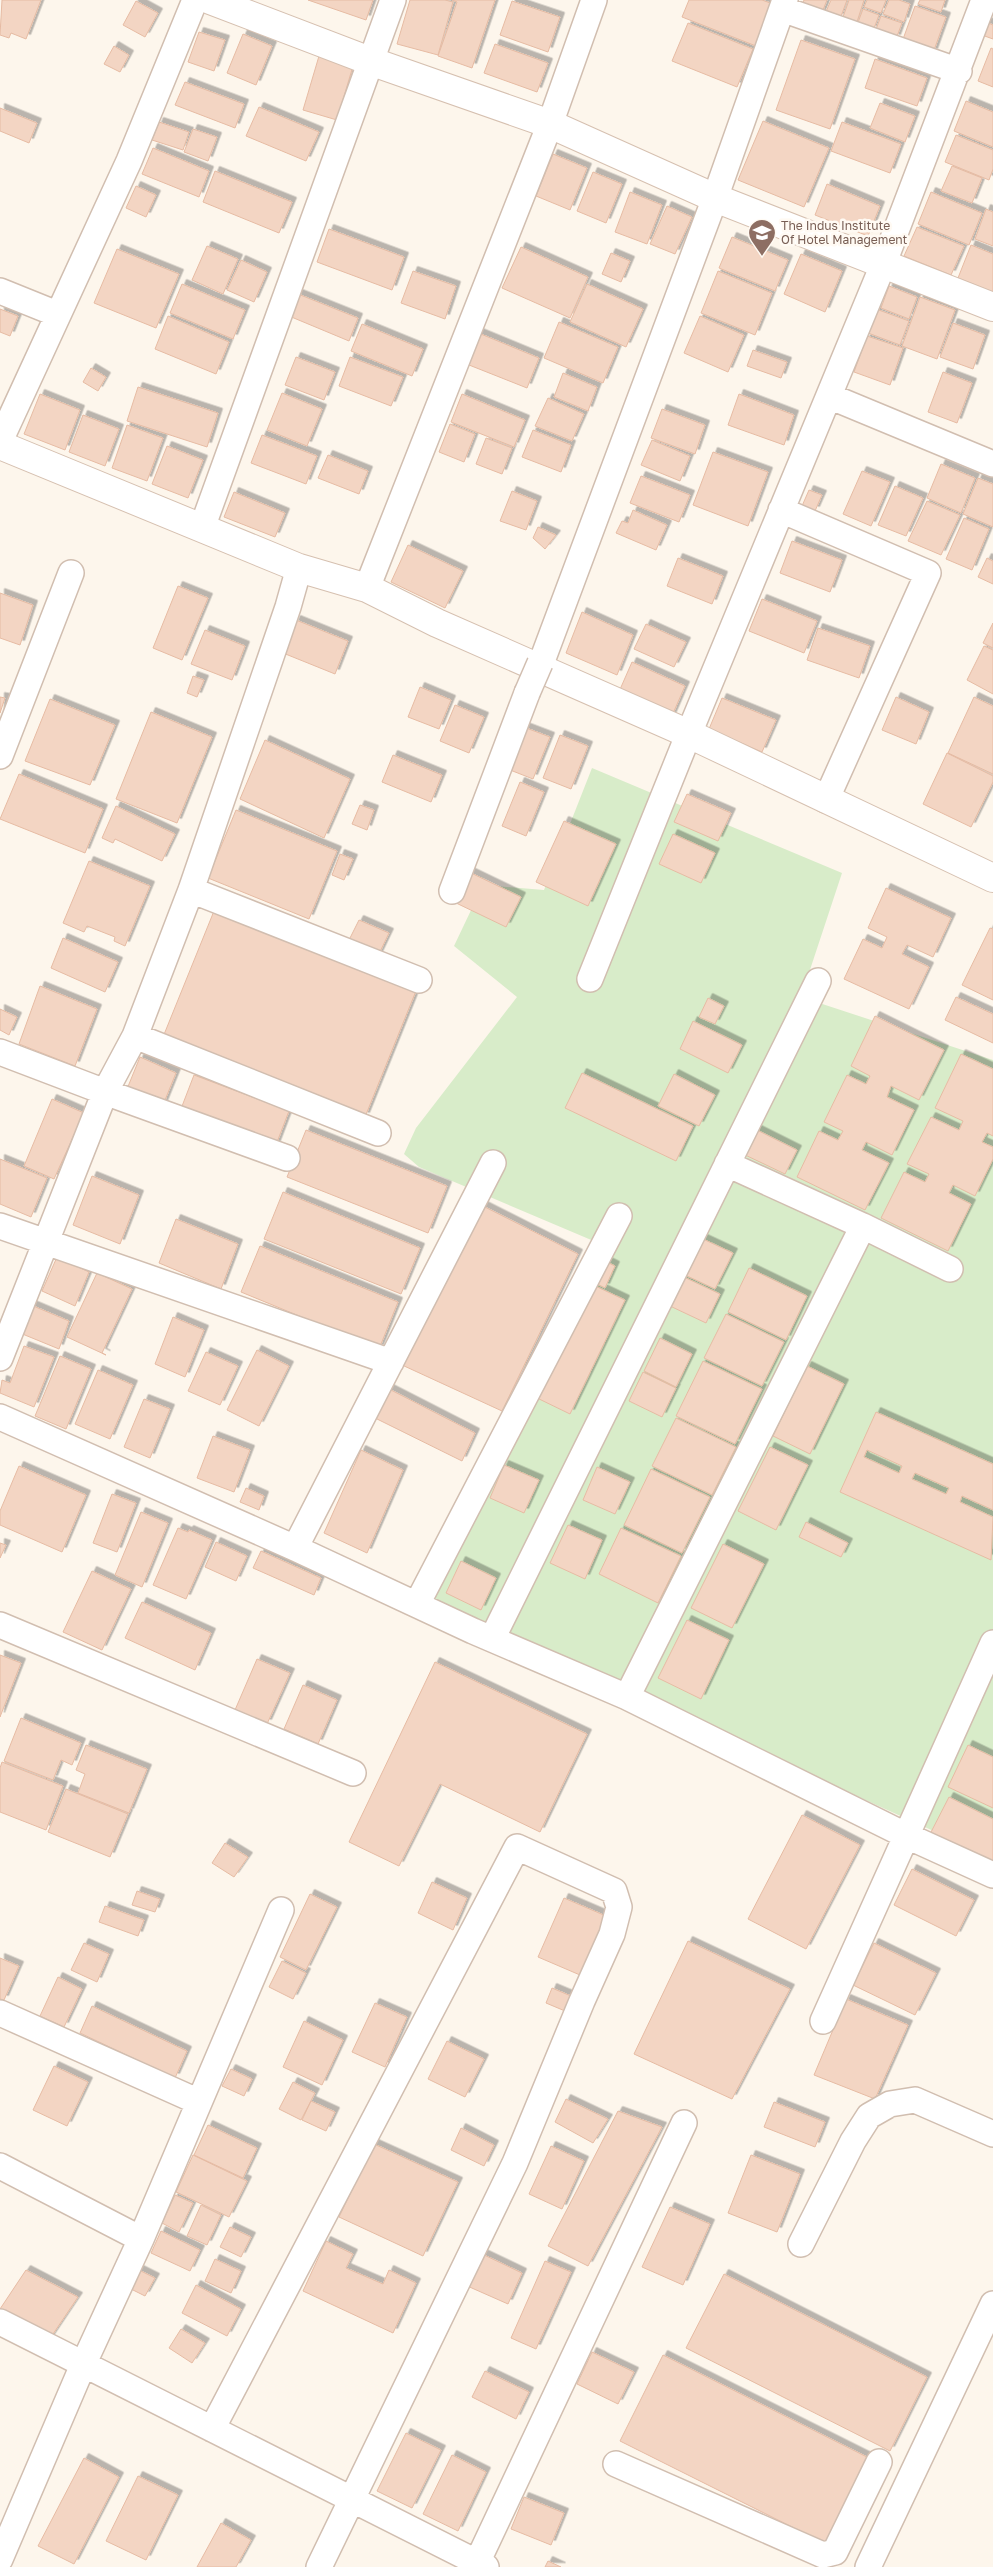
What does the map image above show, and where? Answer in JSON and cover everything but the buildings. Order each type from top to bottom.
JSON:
[{"type":"street","points":[[195,0],[129,161],[57,314],[0,443],[202,528],[297,575],[367,588],[437,623],[539,666],[687,739],[826,800],[993,878]]},
{"type":"street","points":[[210,0],[370,61],[550,124],[715,198],[993,307]]},
{"type":"street","points":[[202,528],[393,0]]},
{"type":"street","points":[[367,588],[550,124],[594,0]]},
{"type":"street","points":[[590,979],[674,770],[883,265],[959,71],[984,0]]},
{"type":"street","points":[[452,890],[539,666],[715,198],[783,4],[959,71]]},
{"type":"street","points":[[0,292],[57,314]]},
{"type":"street","points":[[828,396],[993,464]]},
{"type":"street","points":[[781,510],[928,573],[826,800]]},
{"type":"street","points":[[0,756],[71,574]]},
{"type":"street","points":[[0,1358],[105,1092],[134,1036],[191,890],[288,607],[297,575]]},
{"type":"street","points":[[191,890],[419,980]]},
{"type":"street","points":[[492,1639],[818,981]]},
{"type":"street","points":[[134,1036],[378,1134]]},
{"type":"street","points":[[0,1052],[287,1158]]},
{"type":"street","points":[[295,1548],[493,1163]]},
{"type":"street","points":[[727,1164],[863,1226],[950,1269]]},
{"type":"street","points":[[417,1604],[619,1216]]},
{"type":"street","points":[[0,1226],[46,1244],[391,1362]]},
{"type":"street","points":[[627,1697],[863,1226]]},
{"type":"street","points":[[0,1417],[295,1548],[492,1639],[627,1697],[905,1835],[993,1875]]},
{"type":"street","points":[[0,1625],[353,1773]]},
{"type":"street","points":[[823,2021],[905,1835],[993,1643]]},
{"type":"street","points":[[212,2429],[517,1847],[614,1890],[619,1907],[612,1934],[515,2163],[319,2567]]},
{"type":"street","points":[[0,2559],[84,2364],[141,2239],[281,1910]]},
{"type":"street","points":[[0,2013],[199,2102]]},
{"type":"street","points":[[801,2244],[853,2141],[869,2116],[890,2104],[915,2100],[993,2134]]},
{"type":"street","points":[[0,2322],[479,2565],[684,2124]]},
{"type":"street","points":[[0,2166],[141,2239]]},
{"type":"street","points":[[843,2537],[871,2559],[993,2304]]},
{"type":"street","points":[[616,2464],[822,2555],[836,2552],[876,2468],[905,2489]]},
{"type":"street","points":[[861,2499],[892,2515]]},
{"type":"green space","points":[[592,768],[842,873],[801,997],[993,1060],[993,1858],[410,1593],[596,1242],[419,1167],[404,1154],[416,1128],[517,997],[454,946],[483,885],[544,890]]},
{"type":"place","name":"The Indus Institute Of Hotel Management","points":[[762,257]]}]
